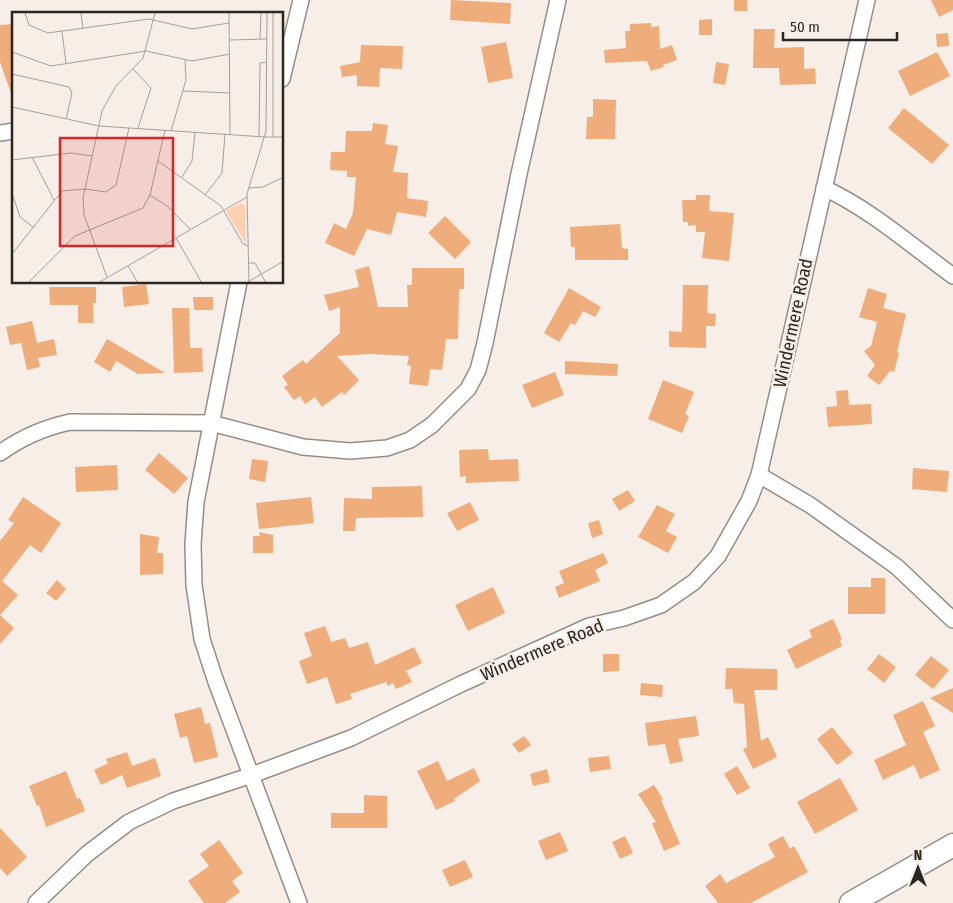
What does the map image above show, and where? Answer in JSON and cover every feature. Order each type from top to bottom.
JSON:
[{"type":"main road","points":[[851,903],[953,845]]},
{"type":"street","points":[[284,71],[301,0]]},
{"type":"street","points":[[0,453],[30,433],[49,426],[70,422],[211,423],[302,447],[350,451],[388,448],[410,440],[432,424],[468,389],[478,370],[486,343],[518,174],[558,0]]},
{"type":"street","name":"Windermere Road","points":[[36,903],[87,854],[129,822],[173,801],[351,738],[461,684],[589,626],[624,618],[661,606],[694,582],[718,556],[749,501],[759,475],[867,0]]},
{"type":"street","points":[[824,188],[861,208],[953,276]]},
{"type":"street","points":[[239,284],[196,502],[193,544],[194,585],[202,640],[299,903]]},
{"type":"street","points":[[759,475],[810,505],[897,567],[953,620]]},
{"type":"building","points":[[451,0],[511,3],[510,24],[450,20]]},
{"type":"building","points":[[734,0],[747,0],[747,11],[734,11]]},
{"type":"building","points":[[931,0],[953,0],[953,10],[939,17]]},
{"type":"building","points":[[712,19],[712,35],[699,35],[699,20]]},
{"type":"building","points":[[651,23],[651,27],[659,26],[660,49],[672,45],[677,60],[651,71],[647,61],[605,63],[604,50],[626,48],[625,31],[630,31],[630,24]]},
{"type":"building","points":[[12,24],[12,96],[0,62],[0,25]]},
{"type":"building","points":[[754,29],[775,29],[774,48],[804,47],[804,69],[815,68],[816,84],[780,85],[779,68],[753,68]]},
{"type":"building","points":[[948,33],[949,46],[937,47],[936,34]]},
{"type":"building","points":[[506,42],[513,78],[488,83],[481,47]]},
{"type":"building","points":[[361,45],[403,46],[402,69],[380,68],[379,87],[357,86],[357,75],[342,77],[340,66],[360,62]]},
{"type":"building","points":[[937,52],[950,76],[910,96],[898,71]]},
{"type":"building","points":[[716,62],[729,64],[725,85],[713,83]]},
{"type":"building","points":[[593,99],[616,100],[615,139],[586,139],[587,117],[593,117]]},
{"type":"building","points":[[904,108],[949,145],[932,164],[888,128]]},
{"type":"building","points":[[373,123],[388,125],[385,144],[398,146],[393,172],[408,173],[407,198],[428,201],[426,217],[397,212],[391,235],[367,229],[354,256],[325,243],[334,223],[346,229],[353,213],[356,177],[347,177],[347,171],[330,170],[331,152],[345,152],[346,131],[372,131]]},
{"type":"building","points":[[696,195],[710,195],[709,211],[734,213],[729,261],[702,258],[705,232],[696,232],[696,225],[688,226],[688,222],[683,222],[682,200],[696,200]]},
{"type":"building","points":[[445,216],[471,242],[455,259],[428,233]]},
{"type":"building","points":[[620,224],[622,248],[628,249],[628,260],[575,260],[575,247],[571,247],[570,227]]},
{"type":"building","points":[[369,266],[378,307],[408,307],[407,285],[412,285],[412,268],[464,268],[464,289],[459,289],[458,339],[446,339],[442,370],[430,369],[428,386],[409,384],[411,366],[407,365],[409,356],[370,354],[337,356],[359,380],[344,395],[342,392],[322,407],[315,397],[305,404],[300,396],[294,400],[284,387],[288,385],[282,376],[303,360],[306,364],[340,333],[340,307],[329,311],[324,295],[359,287],[355,270]]},
{"type":"building","points":[[146,284],[149,304],[124,307],[122,287]]},
{"type":"building","points":[[683,285],[708,285],[707,313],[716,314],[715,326],[706,326],[706,348],[669,347],[669,331],[682,332]]},
{"type":"building","points":[[49,287],[96,287],[96,303],[93,303],[93,323],[78,323],[78,305],[50,305]]},
{"type":"building","points":[[569,288],[601,307],[595,317],[583,311],[575,325],[571,323],[559,342],[544,333]]},
{"type":"building","points":[[868,288],[887,294],[883,308],[906,314],[894,372],[890,371],[879,385],[867,376],[875,365],[864,351],[871,346],[877,322],[859,317]]},
{"type":"building","points":[[193,297],[213,297],[213,310],[194,310]]},
{"type":"building","points":[[172,308],[189,308],[190,348],[202,348],[203,372],[174,373]]},
{"type":"building","points":[[32,321],[37,343],[54,339],[57,355],[38,358],[40,367],[27,370],[21,343],[10,345],[6,327]]},
{"type":"building","points":[[107,339],[165,373],[138,374],[116,361],[110,372],[94,362]]},
{"type":"building","points":[[565,361],[618,364],[617,376],[565,374]]},
{"type":"building","points":[[555,372],[564,395],[532,408],[522,385]]},
{"type":"building","points":[[663,380],[694,392],[685,414],[689,416],[682,433],[648,419]]},
{"type":"building","points":[[848,390],[849,405],[871,404],[872,424],[828,427],[826,407],[837,406],[836,391]]},
{"type":"building","points":[[488,449],[489,460],[518,459],[519,481],[466,483],[466,476],[460,477],[459,450]]},
{"type":"building","points":[[159,453],[188,478],[174,494],[145,470]]},
{"type":"building","points":[[252,459],[268,461],[265,482],[249,479]]},
{"type":"building","points":[[117,465],[118,490],[76,492],[75,467]]},
{"type":"building","points":[[913,468],[949,471],[947,492],[912,489]]},
{"type":"building","points":[[422,486],[423,517],[356,518],[355,531],[343,531],[344,498],[372,499],[372,487]]},
{"type":"building","points":[[628,490],[635,501],[619,511],[612,499]]},
{"type":"building","points":[[23,497],[61,523],[41,553],[30,545],[2,581],[18,595],[0,615],[0,541],[14,523],[8,520]]},
{"type":"building","points":[[311,497],[314,523],[259,529],[256,503]]},
{"type":"building","points":[[470,502],[479,520],[457,531],[447,513]]},
{"type":"building","points":[[657,505],[675,514],[666,531],[677,537],[668,553],[638,537]]},
{"type":"building","points":[[599,520],[603,534],[592,538],[588,523]]},
{"type":"building","points":[[259,532],[273,535],[273,553],[253,553],[253,536],[260,536]]},
{"type":"building","points":[[140,534],[159,537],[157,553],[163,553],[163,574],[140,575]]},
{"type":"building","points":[[603,553],[608,563],[595,570],[600,581],[559,598],[555,587],[564,583],[559,571]]},
{"type":"building","points":[[871,578],[885,578],[885,614],[848,614],[848,587],[871,587]]},
{"type":"building","points":[[57,580],[66,589],[56,601],[46,593]]},
{"type":"building","points":[[493,587],[505,613],[468,631],[455,605]]},
{"type":"building","points":[[0,615],[14,628],[0,644]]},
{"type":"building","points":[[833,619],[842,639],[840,640],[842,646],[796,669],[787,650],[812,637],[809,630]]},
{"type":"building","points":[[325,626],[331,642],[345,638],[349,648],[368,642],[375,665],[414,647],[422,663],[406,671],[412,682],[396,689],[393,683],[388,686],[386,682],[350,694],[352,699],[336,704],[327,677],[307,684],[299,661],[312,656],[304,633]]},
{"type":"building","points":[[603,654],[619,654],[619,671],[603,672]]},
{"type":"building","points":[[879,654],[896,667],[884,683],[867,669]]},
{"type":"building","points":[[931,656],[949,670],[933,689],[915,675]]},
{"type":"building","points":[[726,668],[777,669],[777,690],[754,690],[761,741],[768,737],[777,757],[753,769],[743,749],[747,747],[744,704],[734,703],[732,689],[725,689]]},
{"type":"building","points":[[641,683],[663,685],[662,697],[640,695]]},
{"type":"building","points":[[953,688],[953,713],[930,698]]},
{"type":"building","points":[[923,701],[935,726],[923,732],[940,770],[920,779],[914,765],[883,780],[874,760],[906,745],[893,715]]},
{"type":"building","points":[[201,707],[205,724],[210,723],[218,757],[194,763],[187,736],[180,738],[174,714]]},
{"type":"building","points":[[696,716],[699,736],[678,739],[683,761],[670,764],[665,744],[648,746],[645,723]]},
{"type":"building","points":[[832,727],[853,753],[837,765],[817,739]]},
{"type":"building","points":[[524,736],[531,745],[519,753],[512,744]]},
{"type":"building","points":[[127,752],[132,766],[155,758],[161,776],[127,788],[122,775],[101,785],[94,770],[108,763],[106,759]]},
{"type":"building","points":[[609,756],[611,769],[590,772],[588,758]]},
{"type":"building","points":[[438,761],[447,781],[474,768],[480,781],[454,799],[455,801],[436,810],[417,771]]},
{"type":"building","points":[[737,766],[750,788],[737,795],[724,774]]},
{"type":"building","points":[[547,769],[550,782],[533,786],[530,774]]},
{"type":"building","points":[[66,771],[77,799],[80,798],[85,811],[46,827],[39,805],[37,806],[29,786]]},
{"type":"building","points":[[840,778],[858,810],[815,834],[797,802]]},
{"type":"building","points":[[654,785],[663,799],[661,800],[680,844],[664,851],[652,823],[656,822],[638,794]]},
{"type":"building","points":[[364,795],[387,796],[387,828],[331,828],[331,813],[364,813]]},
{"type":"building","points":[[0,828],[27,857],[7,876],[0,868]]},
{"type":"building","points":[[560,832],[568,851],[546,860],[538,841]]},
{"type":"building","points":[[625,836],[633,853],[620,859],[612,842]]},
{"type":"building","points":[[783,836],[790,849],[794,846],[808,872],[751,903],[718,903],[705,886],[720,874],[726,883],[775,857],[768,844]]},
{"type":"building","points":[[219,840],[243,873],[232,881],[240,892],[225,903],[204,903],[188,881],[209,866],[200,854]]},
{"type":"building","points":[[465,860],[473,877],[450,887],[442,870]]}]
